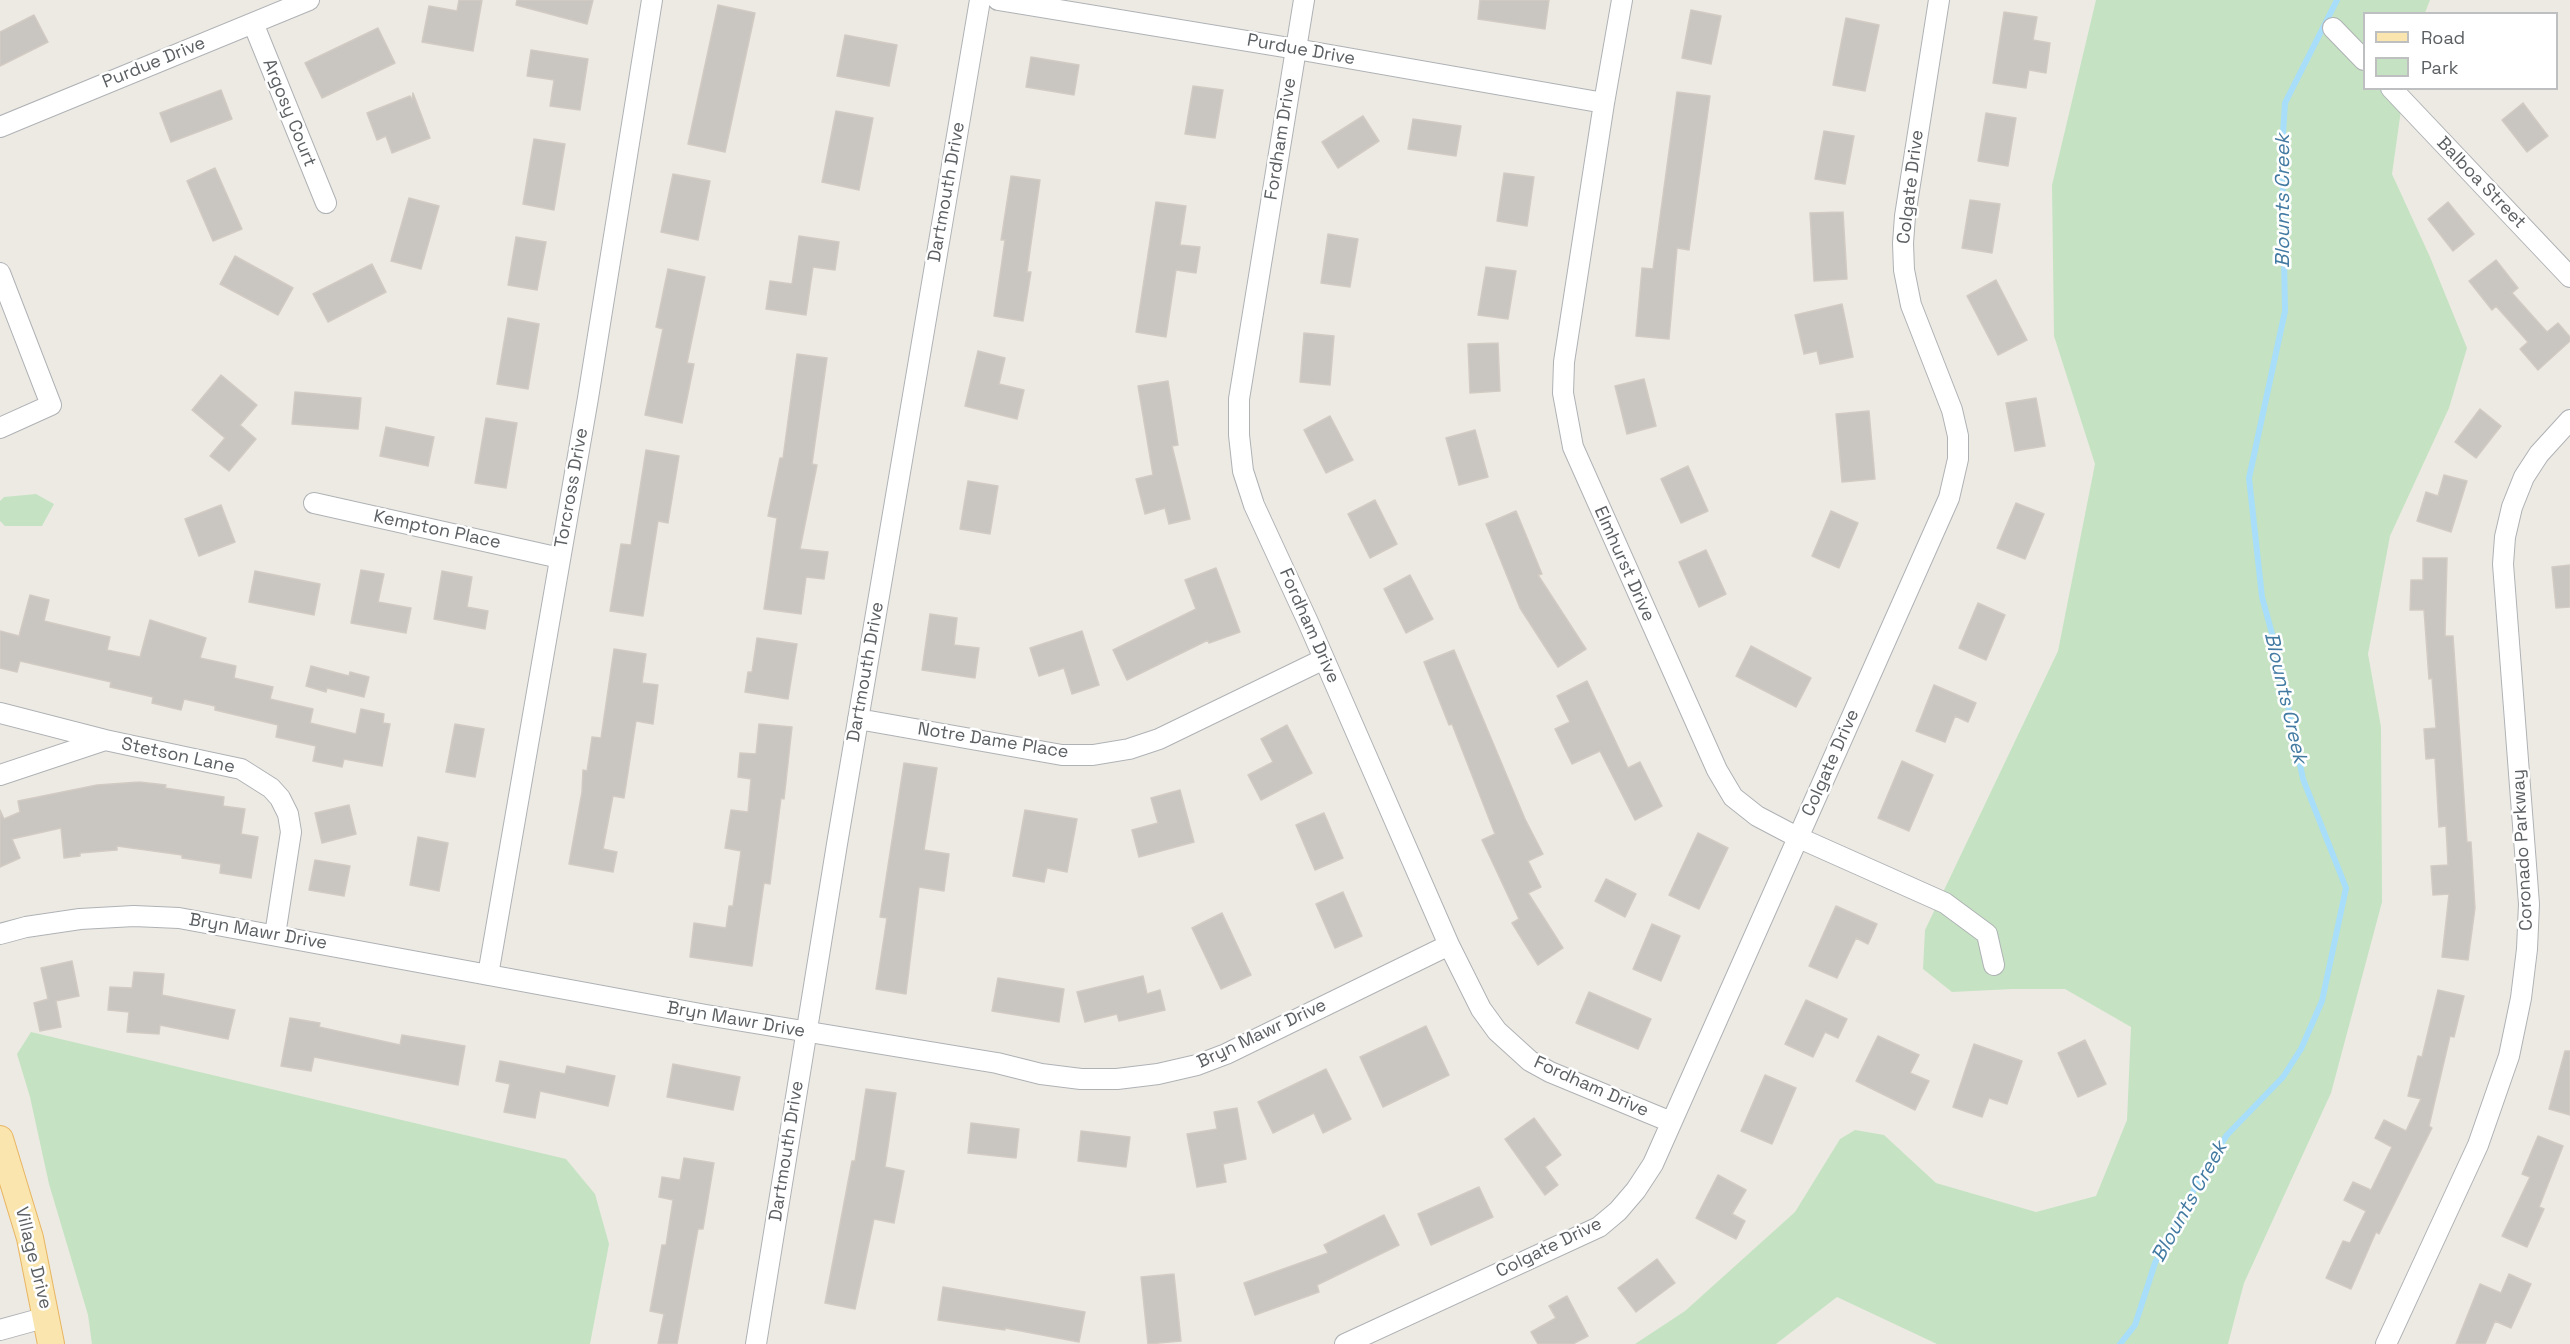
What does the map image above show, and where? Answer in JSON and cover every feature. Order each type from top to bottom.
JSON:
[{"type":"main road","name":"Village Drive","points":[[0,1139],[30,1238],[51,1344]]},
{"type":"street","name":"Purdue Drive","points":[[0,127],[309,0]]},
{"type":"street","name":"Torcross Drive","points":[[488,975],[560,558],[652,0]]},
{"type":"street","name":"Dartmouth Drive","points":[[756,1344],[858,719],[980,0]]},
{"type":"street","name":"Purdue Drive","points":[[998,0],[1604,103]]},
{"type":"street","name":"Fordham Drive","points":[[1304,0],[1239,399],[1239,435],[1244,471],[1254,506],[1324,659],[1449,945],[1481,1009],[1497,1031],[1513,1047],[1550,1072],[1671,1122]]},
{"type":"street","name":"Elmhurst Drive","points":[[1622,0],[1564,362],[1563,393],[1573,447],[1717,770],[1732,797],[1745,809],[1797,837],[1946,903],[1987,934],[1994,965]]},
{"type":"street","name":"Colgate Drive","points":[[1345,1344],[1599,1227],[1618,1211],[1636,1190],[1653,1164],[1945,509],[1955,481],[1958,436],[1952,410],[1911,305],[1904,270],[1903,243],[1905,216],[1939,0]]},
{"type":"street","name":"Argosy Court","points":[[253,23],[326,203]]},
{"type":"street","points":[[2333,28],[2363,59]]},
{"type":"street","name":"Balboa Street","points":[[2393,90],[2570,277]]},
{"type":"street","points":[[0,273],[51,405],[0,428]]},
{"type":"street","name":"Coronado Parkway","points":[[2386,1344],[2495,1104],[2509,1056],[2521,998],[2527,949],[2529,904],[2503,564],[2505,537],[2512,507],[2524,477],[2539,454],[2570,420]]},
{"type":"street","name":"Kempton Place","points":[[314,503],[560,558]]},
{"type":"street","name":"Notre Dame Place","points":[[858,719],[1062,755],[1094,755],[1129,750],[1159,739],[1324,659]]},
{"type":"street","name":"Stetson Lane","points":[[0,713],[105,740],[240,769],[272,788],[288,814],[291,832],[275,935]]},
{"type":"street","name":"Stetson Lane","points":[[0,775],[105,740]]},
{"type":"street","name":"Bryn Mawr Drive","points":[[0,934],[26,927],[80,919],[134,916],[179,918],[807,1032],[997,1063],[1041,1074],[1081,1079],[1117,1079],[1158,1074],[1197,1065],[1226,1054],[1449,945]]},
{"type":"street","points":[[0,1330],[47,1317]]},
{"type":"green space","points":[[2096,0],[2430,0],[2425,12],[2363,12],[2363,90],[2404,90],[2392,174],[2430,257],[2467,348],[2449,408],[2390,536],[2368,654],[2381,727],[2382,902],[2331,1093],[2244,1283],[2228,1344],[1937,1344],[1837,1297],[1776,1344],[1635,1344],[1685,1311],[1795,1212],[1840,1139],[1855,1130],[1884,1135],[1936,1183],[2036,1212],[2096,1196],[2127,1120],[2131,1027],[2065,989],[1952,992],[1923,969],[1925,930],[2058,651],[2095,464],[2054,336],[2052,185]]},
{"type":"green space","points":[[36,494],[54,504],[42,526],[5,526],[0,521],[0,501],[4,497]]},
{"type":"green space","points":[[31,1032],[566,1159],[595,1194],[609,1244],[590,1344],[92,1344],[88,1315],[49,1184],[30,1097],[17,1054]]},
{"type":"building","points":[[459,0],[482,0],[473,51],[422,42],[429,6],[457,11]]},
{"type":"building","points":[[517,0],[593,0],[587,24],[516,5]]},
{"type":"building","points":[[1480,0],[1549,0],[1545,29],[1478,19]]},
{"type":"building","points":[[718,5],[755,13],[725,152],[688,144]]},
{"type":"building","points":[[1691,10],[1721,16],[1711,64],[1682,58]]},
{"type":"building","points":[[2004,12],[2037,17],[2033,40],[2050,43],[2046,73],[2029,70],[2026,88],[1993,83]]},
{"type":"building","points":[[34,15],[48,42],[0,66],[0,32]]},
{"type":"building","points":[[1846,18],[1879,25],[1865,91],[1833,85]]},
{"type":"building","points":[[378,28],[395,63],[322,98],[305,63]]},
{"type":"building","points":[[845,35],[897,45],[889,86],[837,76]]},
{"type":"building","points":[[531,50],[588,59],[580,110],[550,106],[554,80],[527,76]]},
{"type":"building","points":[[1031,57],[1079,65],[1074,95],[1026,87]]},
{"type":"building","points":[[1193,86],[1223,90],[1215,138],[1185,134]]},
{"type":"building","points":[[221,90],[232,119],[171,142],[160,113]]},
{"type":"building","points":[[1677,92],[1710,96],[1689,250],[1677,248],[1669,339],[1636,336],[1642,268],[1653,269]]},
{"type":"building","points":[[413,93],[430,138],[392,153],[386,136],[377,140],[367,113],[410,96],[412,100]]},
{"type":"building","points":[[2523,103],[2548,136],[2527,152],[2502,120]]},
{"type":"building","points":[[836,111],[873,118],[859,190],[822,182]]},
{"type":"building","points":[[1986,113],[2016,118],[2008,166],[1978,161]]},
{"type":"building","points":[[1363,116],[1379,141],[1338,168],[1322,142]]},
{"type":"building","points":[[1413,119],[1461,126],[1456,156],[1408,149]]},
{"type":"building","points":[[1824,131],[1854,136],[1845,184],[1815,179]]},
{"type":"building","points":[[534,139],[565,144],[554,210],[523,204]]},
{"type":"building","points":[[215,168],[242,229],[213,241],[187,181]]},
{"type":"building","points":[[1504,173],[1534,177],[1527,226],[1497,221]]},
{"type":"building","points":[[673,174],[710,181],[698,240],[661,232]]},
{"type":"building","points":[[1011,176],[1040,180],[1027,272],[1031,272],[1023,321],[994,316],[1005,240],[1001,240]]},
{"type":"building","points":[[409,198],[439,206],[421,269],[391,261]]},
{"type":"building","points":[[1970,200],[2000,204],[1992,253],[1962,248]]},
{"type":"building","points":[[1156,202],[1186,206],[1180,245],[1200,247],[1196,273],[1176,270],[1166,337],[1136,332]]},
{"type":"building","points":[[2448,202],[2474,234],[2453,251],[2428,219]]},
{"type":"building","points":[[1843,212],[1847,279],[1814,281],[1810,213]]},
{"type":"building","points":[[1328,234],[1358,239],[1350,287],[1321,283]]},
{"type":"building","points":[[799,236],[839,242],[835,270],[813,267],[806,315],[766,309],[770,281],[792,284]]},
{"type":"building","points":[[516,237],[546,242],[537,290],[508,285]]},
{"type":"building","points":[[235,256],[293,288],[278,315],[220,284]]},
{"type":"building","points":[[2496,260],[2518,288],[2512,293],[2547,332],[2558,323],[2570,337],[2570,341],[2538,370],[2520,349],[2528,342],[2496,306],[2492,310],[2469,281]]},
{"type":"building","points":[[372,264],[386,292],[328,322],[313,294]]},
{"type":"building","points":[[1486,267],[1516,271],[1508,319],[1478,315]]},
{"type":"building","points":[[668,269],[705,277],[687,363],[694,364],[682,423],[645,415],[663,329],[656,327]]},
{"type":"building","points":[[1996,280],[2027,340],[1998,355],[1967,296]]},
{"type":"building","points":[[1842,304],[1853,357],[1820,364],[1817,351],[1804,354],[1795,315]]},
{"type":"building","points":[[508,318],[539,324],[528,389],[497,384]]},
{"type":"building","points":[[1304,333],[1334,336],[1330,385],[1300,382]]},
{"type":"building","points":[[1498,343],[1500,391],[1470,393],[1468,344]]},
{"type":"building","points":[[978,351],[1005,358],[999,384],[1024,390],[1017,419],[965,406]]},
{"type":"building","points":[[797,354],[827,358],[812,464],[817,465],[800,549],[828,552],[824,579],[806,577],[801,614],[764,609],[777,518],[768,516],[780,458],[783,458]]},
{"type":"building","points":[[221,375],[257,405],[240,425],[256,439],[229,471],[210,456],[225,438],[192,410]]},
{"type":"building","points":[[1644,379],[1656,426],[1627,434],[1615,386]]},
{"type":"building","points":[[1168,381],[1178,445],[1172,446],[1190,519],[1169,524],[1165,508],[1145,514],[1136,479],[1153,475],[1138,386]]},
{"type":"building","points":[[295,392],[361,398],[358,429],[292,424]]},
{"type":"building","points":[[2036,398],[2045,446],[2015,451],[2006,403]]},
{"type":"building","points":[[2480,409],[2501,426],[2476,458],[2455,442]]},
{"type":"building","points":[[1869,411],[1875,479],[1842,482],[1836,414]]},
{"type":"building","points":[[1330,416],[1353,460],[1326,473],[1304,430]]},
{"type":"building","points":[[486,418],[517,423],[506,488],[475,483]]},
{"type":"building","points":[[386,427],[434,437],[428,466],[380,456]]},
{"type":"building","points":[[1475,430],[1488,477],[1459,485],[1446,438]]},
{"type":"building","points":[[646,450],[679,456],[668,523],[658,521],[643,616],[610,611],[621,544],[631,545]]},
{"type":"building","points":[[1688,466],[1708,511],[1681,523],[1661,479]]},
{"type":"building","points":[[2444,475],[2467,481],[2451,532],[2417,521],[2426,492],[2438,496]]},
{"type":"building","points":[[968,481],[998,486],[990,534],[960,529]]},
{"type":"building","points":[[1375,500],[1397,544],[1370,558],[1348,514]]},
{"type":"building","points":[[2016,503],[2044,514],[2025,559],[1997,548]]},
{"type":"building","points":[[221,505],[235,542],[199,556],[185,519]]},
{"type":"building","points":[[1516,511],[1542,574],[1538,575],[1586,649],[1558,667],[1520,608],[1486,524]]},
{"type":"building","points":[[1831,511],[1858,523],[1839,568],[1812,556]]},
{"type":"building","points":[[1706,550],[1726,594],[1699,607],[1679,562]]},
{"type":"building","points":[[2423,558],[2447,558],[2445,636],[2453,636],[2467,842],[2471,842],[2475,908],[2468,960],[2442,957],[2449,894],[2433,895],[2431,866],[2448,865],[2446,826],[2439,827],[2435,758],[2426,759],[2424,729],[2436,728],[2432,678],[2429,679],[2424,610],[2410,610],[2411,580],[2423,580]]},
{"type":"building","points":[[2570,565],[2570,607],[2556,608],[2552,567]]},
{"type":"building","points":[[1216,568],[1240,632],[1209,643],[1208,640],[1127,680],[1113,650],[1196,609],[1185,580]]},
{"type":"building","points":[[361,570],[384,574],[378,602],[411,608],[406,633],[351,623]]},
{"type":"building","points":[[255,571],[320,584],[314,615],[249,602]]},
{"type":"building","points":[[442,571],[472,577],[467,607],[488,611],[485,629],[434,619]]},
{"type":"building","points":[[1410,575],[1433,619],[1406,633],[1384,589]]},
{"type":"building","points":[[30,595],[49,600],[44,621],[110,637],[107,650],[140,657],[150,620],[206,638],[200,658],[236,666],[234,678],[273,687],[270,699],[313,709],[310,723],[356,734],[361,709],[384,714],[383,723],[390,724],[382,766],[344,759],[342,767],[313,761],[316,746],[276,737],[278,725],[215,710],[215,706],[184,699],[181,710],[152,703],[153,697],[110,687],[111,682],[20,661],[17,672],[0,668],[0,631],[19,636]]},
{"type":"building","points":[[1978,603],[2005,615],[1986,660],[1959,648]]},
{"type":"building","points":[[930,614],[957,618],[954,645],[979,648],[975,678],[922,670]]},
{"type":"building","points":[[1082,631],[1099,685],[1072,694],[1064,668],[1039,676],[1030,648]]},
{"type":"building","points":[[757,638],[797,644],[788,699],[745,692],[748,672],[752,672]]},
{"type":"building","points":[[1751,646],[1811,678],[1796,707],[1736,676]]},
{"type":"building","points":[[614,649],[646,654],[642,683],[658,685],[653,724],[636,721],[624,798],[613,796],[603,849],[617,852],[613,872],[569,864],[582,792],[583,770],[587,771],[592,737],[601,738]]},
{"type":"building","points":[[1454,650],[1525,819],[1543,854],[1528,861],[1541,887],[1528,893],[1563,948],[1538,965],[1512,923],[1519,919],[1482,840],[1495,834],[1452,724],[1449,725],[1424,662]]},
{"type":"building","points":[[311,666],[349,676],[350,672],[369,677],[364,697],[327,688],[326,692],[306,686]]},
{"type":"building","points":[[1587,681],[1628,768],[1640,762],[1662,806],[1635,820],[1600,751],[1572,764],[1555,729],[1570,722],[1557,696]]},
{"type":"building","points":[[1934,685],[1976,703],[1968,722],[1955,716],[1945,742],[1916,731]]},
{"type":"building","points":[[455,724],[484,729],[475,777],[446,772]]},
{"type":"building","points":[[759,724],[792,727],[784,799],[781,798],[770,884],[764,883],[752,966],[690,957],[694,923],[726,928],[729,906],[733,906],[741,851],[725,848],[731,810],[748,812],[751,779],[738,777],[740,753],[756,754]]},
{"type":"building","points":[[1287,725],[1312,773],[1261,800],[1248,775],[1273,762],[1261,739]]},
{"type":"building","points":[[1902,761],[1933,775],[1909,831],[1878,818]]},
{"type":"building","points":[[904,763],[937,768],[924,850],[949,854],[944,891],[919,887],[906,994],[876,989],[887,918],[880,917]]},
{"type":"building","points":[[139,782],[224,797],[223,806],[245,809],[241,834],[258,837],[251,878],[220,873],[221,864],[182,858],[182,855],[117,846],[117,850],[80,853],[80,856],[64,858],[61,828],[12,839],[20,858],[0,867],[0,810],[4,819],[20,812],[18,801],[97,785]]},
{"type":"building","points":[[1180,790],[1194,842],[1139,857],[1132,830],[1158,823],[1151,798]]},
{"type":"building","points":[[349,805],[356,834],[322,843],[315,813]]},
{"type":"building","points":[[1025,810],[1077,819],[1067,872],[1047,868],[1044,882],[1013,876]]},
{"type":"building","points":[[1324,813],[1343,858],[1315,870],[1296,825]]},
{"type":"building","points":[[1698,833],[1728,848],[1699,909],[1669,895]]},
{"type":"building","points":[[418,837],[448,843],[439,891],[410,885]]},
{"type":"building","points":[[315,860],[350,866],[344,896],[309,890]]},
{"type":"building","points":[[1606,879],[1636,894],[1625,917],[1595,901]]},
{"type":"building","points":[[1343,892],[1362,936],[1335,948],[1316,904]]},
{"type":"building","points":[[1836,906],[1877,924],[1868,944],[1856,938],[1837,978],[1809,966]]},
{"type":"building","points":[[1222,913],[1251,975],[1221,989],[1192,928]]},
{"type":"building","points":[[1652,924],[1680,936],[1661,981],[1633,969]]},
{"type":"building","points":[[72,961],[79,996],[56,1001],[61,1027],[40,1031],[34,1003],[48,999],[41,968]]},
{"type":"building","points":[[134,972],[164,974],[162,995],[235,1010],[228,1039],[160,1025],[159,1034],[127,1032],[129,1012],[108,1010],[110,987],[132,988]]},
{"type":"building","points":[[1143,976],[1147,994],[1160,990],[1165,1010],[1119,1021],[1117,1014],[1085,1022],[1077,992]]},
{"type":"building","points":[[998,978],[1064,989],[1059,1022],[992,1011]]},
{"type":"building","points":[[2438,990],[2464,996],[2454,1037],[2450,1036],[2429,1126],[2432,1128],[2379,1234],[2376,1232],[2351,1289],[2326,1278],[2343,1241],[2350,1243],[2366,1211],[2344,1200],[2353,1182],[2371,1190],[2392,1147],[2375,1138],[2384,1120],[2406,1131],[2421,1099],[2408,1096],[2418,1056],[2422,1057]]},
{"type":"building","points":[[1589,992],[1651,1019],[1638,1049],[1576,1023]]},
{"type":"building","points":[[1806,1000],[1847,1019],[1838,1038],[1825,1032],[1813,1057],[1785,1044]]},
{"type":"building","points":[[290,1018],[320,1023],[319,1027],[400,1045],[402,1035],[465,1046],[458,1085],[314,1057],[311,1071],[281,1066]]},
{"type":"building","points":[[1426,1026],[1449,1075],[1383,1107],[1360,1057]]},
{"type":"building","points":[[1878,1036],[1919,1055],[1910,1073],[1929,1081],[1915,1110],[1856,1081]]},
{"type":"building","points":[[2085,1040],[2106,1084],[2078,1097],[2058,1053]]},
{"type":"building","points":[[1974,1044],[2022,1061],[2007,1104],[1989,1098],[1982,1117],[1953,1107]]},
{"type":"building","points":[[2565,1051],[2570,1051],[2570,1115],[2549,1109]]},
{"type":"building","points":[[500,1061],[565,1074],[567,1066],[615,1076],[608,1106],[540,1091],[535,1118],[504,1112],[510,1084],[496,1081]]},
{"type":"building","points":[[673,1064],[740,1077],[733,1110],[667,1097]]},
{"type":"building","points":[[1326,1069],[1351,1119],[1323,1133],[1314,1113],[1273,1133],[1258,1102]]},
{"type":"building","points":[[1765,1075],[1796,1088],[1772,1144],[1741,1131]]},
{"type":"building","points":[[866,1089],[896,1093],[885,1167],[904,1171],[894,1223],[874,1219],[855,1309],[825,1303],[852,1161],[855,1161]]},
{"type":"building","points":[[1237,1108],[1246,1159],[1223,1164],[1226,1182],[1197,1187],[1187,1134],[1217,1129],[1214,1112]]},
{"type":"building","points":[[1534,1118],[1561,1155],[1545,1167],[1558,1185],[1545,1195],[1505,1139]]},
{"type":"building","points":[[971,1123],[1019,1129],[1016,1158],[968,1153]]},
{"type":"building","points":[[1081,1131],[1130,1137],[1126,1167],[1078,1161]]},
{"type":"building","points":[[2538,1136],[2563,1146],[2539,1207],[2544,1209],[2527,1247],[2502,1236],[2530,1177],[2522,1174]]},
{"type":"building","points":[[684,1158],[714,1163],[703,1229],[698,1229],[677,1344],[658,1344],[664,1314],[650,1311],[662,1245],[666,1245],[673,1200],[659,1197],[662,1177],[680,1180]]},
{"type":"building","points":[[1718,1175],[1746,1190],[1732,1214],[1745,1221],[1736,1239],[1696,1218]]},
{"type":"building","points":[[1479,1187],[1493,1217],[1431,1245],[1418,1214]]},
{"type":"building","points":[[1384,1215],[1399,1245],[1317,1285],[1319,1292],[1255,1315],[1244,1283],[1328,1253],[1324,1245]]},
{"type":"building","points":[[1657,1259],[1675,1283],[1636,1312],[1618,1288]]},
{"type":"building","points":[[1174,1274],[1181,1341],[1148,1344],[1141,1277]]},
{"type":"building","points":[[2509,1274],[2531,1284],[2511,1328],[2495,1321],[2485,1344],[2456,1344],[2480,1284],[2501,1293]]},
{"type":"building","points":[[943,1287],[1085,1312],[1079,1342],[1005,1328],[1005,1330],[938,1320]]},
{"type":"building","points":[[1567,1296],[1588,1336],[1573,1344],[1538,1344],[1531,1332],[1556,1318],[1549,1306]]},
{"type":"waterway","name":"Blounts Creek","points":[[2120,1344],[2135,1325],[2155,1263],[2205,1169],[2227,1135],[2283,1077],[2301,1049],[2322,1001],[2346,888],[2303,779],[2277,652],[2262,597],[2249,478],[2285,311],[2282,149],[2285,103],[2337,0]]}]
